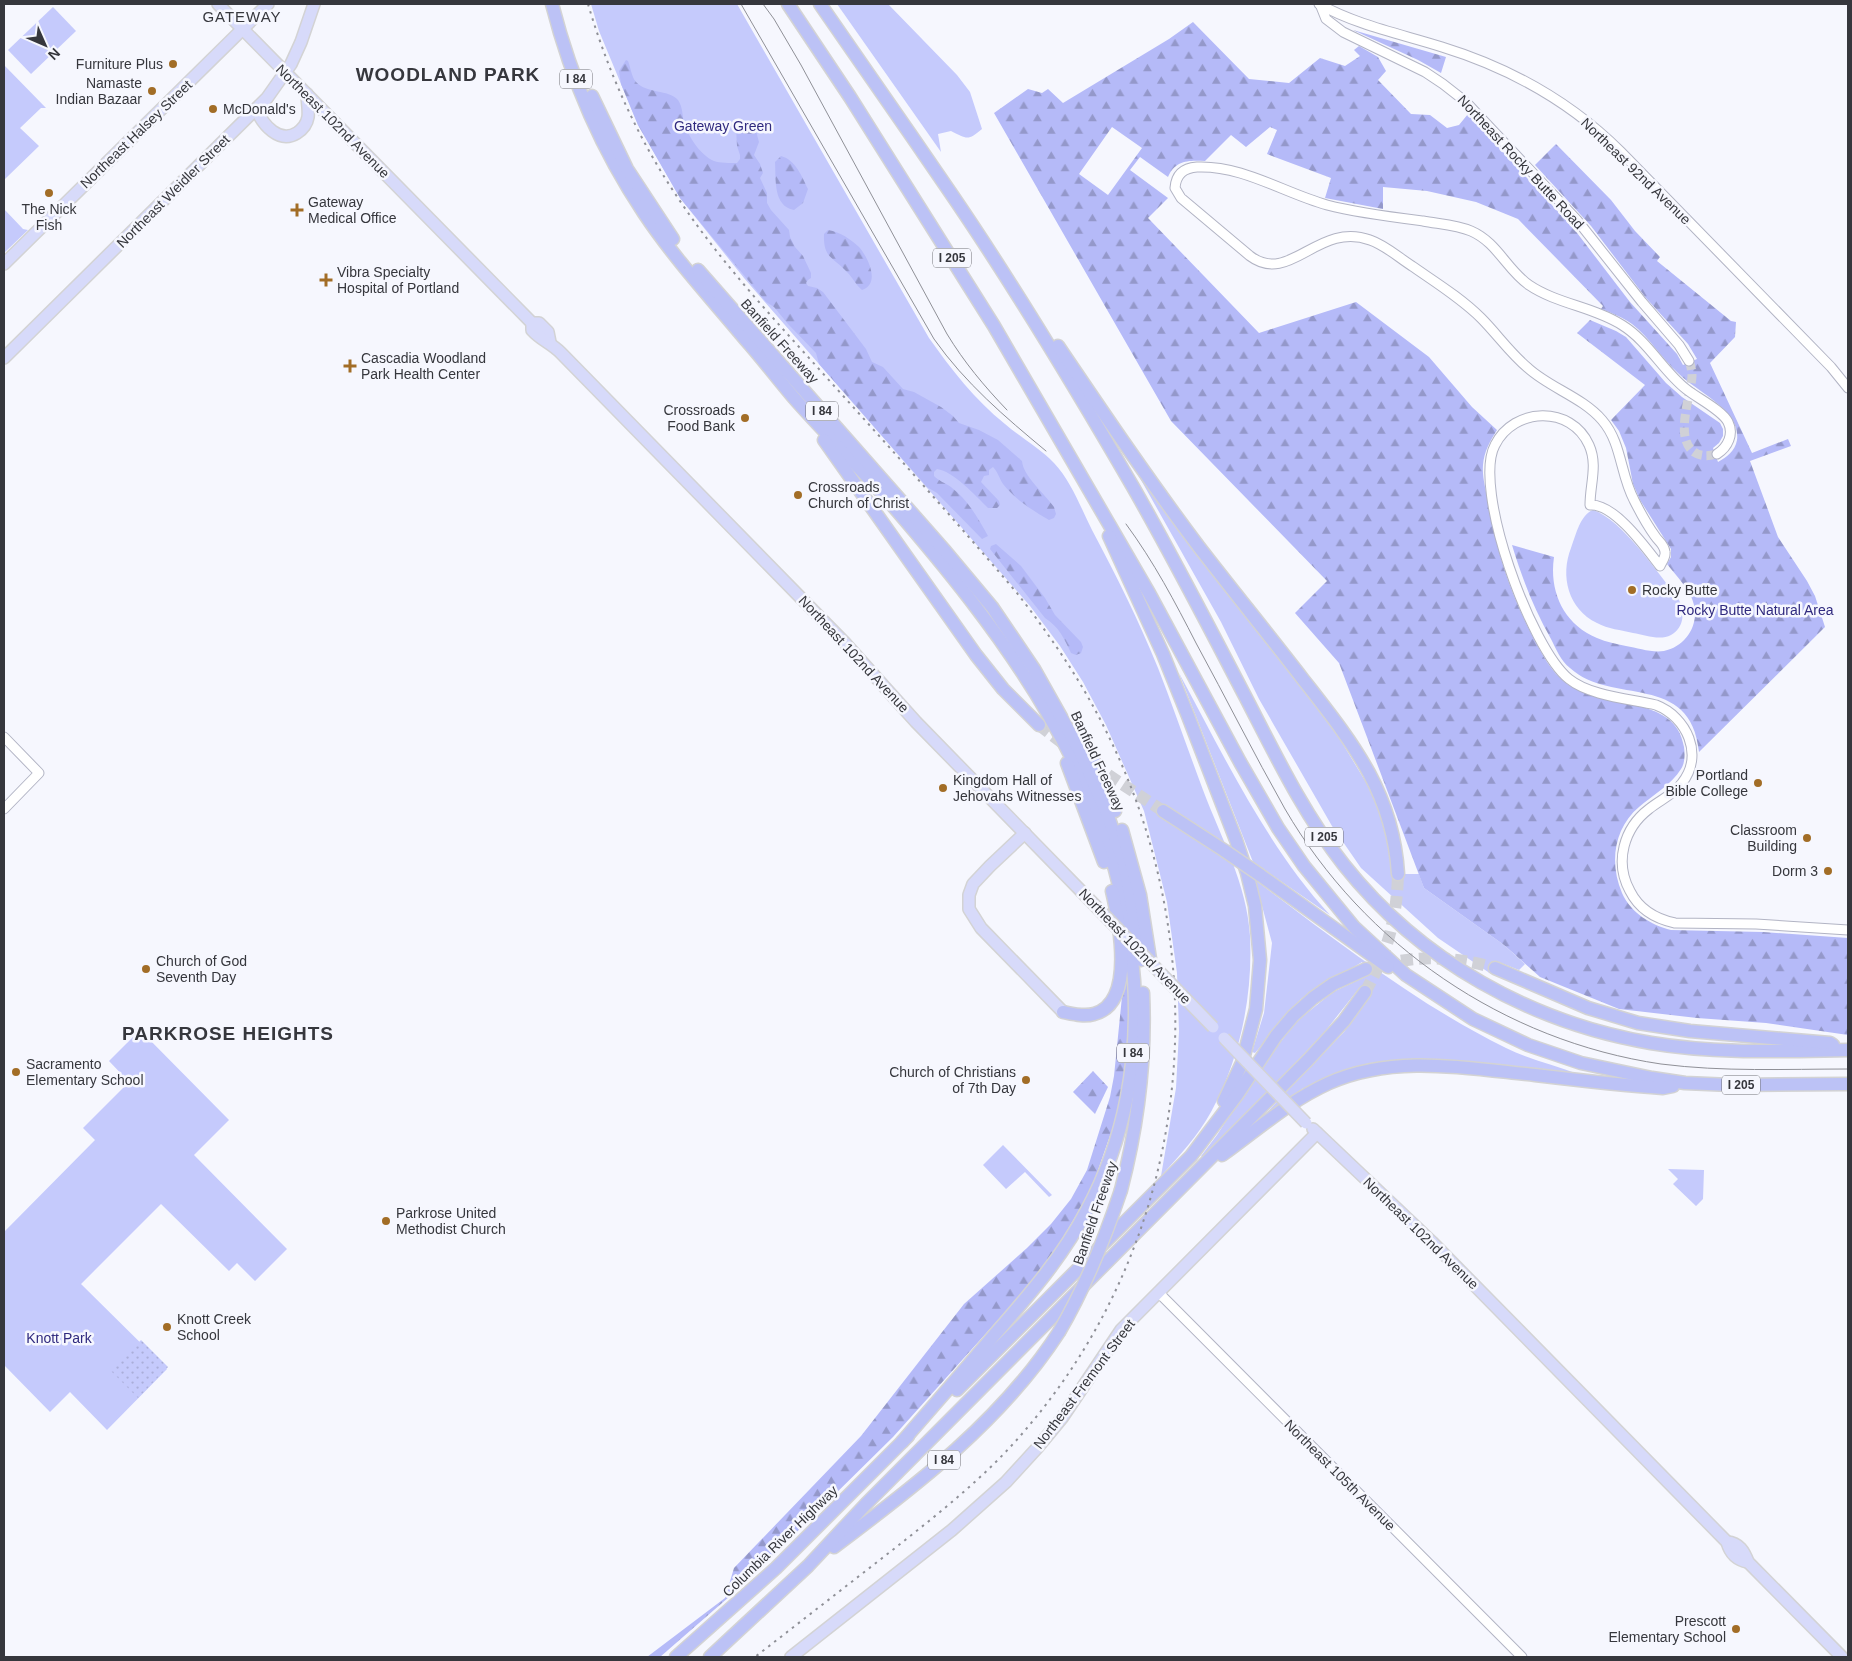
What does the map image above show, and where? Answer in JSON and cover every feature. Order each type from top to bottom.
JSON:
[{"type":"highway","name":"Banfield Freeway","points":[[552,4],[566,51],[588,110],[608,152],[631,193],[671,250],[795,398],[878,488],[933,552],[979,610],[1019,666],[1060,734],[1083,782],[1104,833],[1127,920],[1135,1001],[1134,1047],[1129,1090],[1120,1128],[1107,1168],[1066,1248],[1042,1280],[902,1442]]},
{"type":"highway","name":"Banfield Freeway","points":[[561,4],[579,63],[599,113],[627,169],[664,227],[717,293],[946,552],[992,607],[1034,669],[1071,734],[1107,814],[1124,863],[1140,948],[1144,1019],[1136,1123],[1121,1190],[1097,1259],[1075,1305],[1059,1332],[1018,1389],[973,1434],[876,1516],[808,1566]]},
{"type":"highway","name":"I 205","points":[[788,4],[850,97],[968,283],[1149,593],[1240,762],[1278,828],[1304,866],[1354,927],[1406,975],[1473,1019],[1528,1045],[1581,1063],[1603,1069],[1686,1083],[1731,1085],[1848,1084]]},
{"type":"highway","name":"I 205","points":[[820,4],[950,192],[1036,324],[1149,516],[1304,807],[1347,868],[1376,901],[1406,929],[1450,963],[1501,993],[1551,1016],[1588,1029],[1632,1040],[1692,1048],[1772,1052],[1845,1050]]},
{"type":"highway","points":[[1036,324],[1058,346],[1170,507],[1352,743],[1373,779],[1387,813],[1394,842],[1398,874]]},
{"type":"highway","points":[[795,398],[976,655],[1003,688],[1039,725]]},
{"type":"highway","points":[[1105,519],[1109,540],[1163,654],[1233,831],[1247,873],[1255,906],[1260,960],[1254,1023],[1237,1076],[1204,1139]]},
{"type":"highway","points":[[1034,669],[1049,681],[1094,762],[1109,794],[1128,846],[1144,911],[1150,962]]},
{"type":"highway","points":[[1060,734],[1070,773],[1095,836],[1110,883],[1121,963],[1118,989],[1115,997],[1105,1009],[1086,1015],[1063,1012]]},
{"type":"highway","points":[[1163,811],[1260,875],[1389,967],[1406,975]]},
{"type":"highway","points":[[1495,968],[1588,1008],[1629,1020],[1690,1031],[1830,1043],[1845,1050]]},
{"type":"highway","points":[[902,1442],[997,1352],[1171,1178],[1204,1139],[1237,1095],[1271,1042],[1294,1016],[1328,987],[1366,969]]},
{"type":"highway","points":[[808,1566],[866,1504],[1320,1048],[1344,1021],[1365,992]]},
{"type":"highway","points":[[1194,1176],[1277,1113],[1303,1097],[1341,1078],[1382,1068],[1433,1065],[1663,1088],[1686,1083]]},
{"type":"highway","name":"Columbia River Highway","points":[[676,1657],[776,1568],[902,1442]]},
{"type":"highway","name":"I 84","points":[[710,1657],[808,1566]]},
{"type":"main road","name":"Northeast 102nd Avenue","points":[[218,4],[532,323],[539,323],[548,332],[550,342],[840,638],[916,722],[1306,1122],[1432,1242],[1728,1542],[1735,1543],[1745,1553],[1748,1562],[1842,1657]]},
{"type":"main road","name":"Northeast Halsey Street","points":[[4,264],[268,4]]},
{"type":"main road","name":"Northeast Weidler Street","points":[[4,358],[256,109],[286,73],[299,47],[314,4]]},
{"type":"main road","points":[[256,109],[262,120],[273,132],[280,136],[291,136],[300,131],[306,124],[308,111],[306,94]]},
{"type":"main road","points":[[1025,832],[977,880],[970,890],[968,900],[971,913],[981,928],[1063,1012]]},
{"type":"main road","name":"Northeast Fremont Street","points":[[791,1657],[952,1530],[1006,1482],[1038,1448],[1065,1414],[1121,1330],[1317,1133]]},
{"type":"street","name":"Northeast Rocky Butte Road","points":[[1319,4],[1326,18],[1337,28],[1357,40],[1425,72],[1444,84],[1466,102],[1580,225],[1679,345],[1690,361]]},
{"type":"street","name":"Northeast 92nd Avenue","points":[[1319,4],[1339,14],[1484,61],[1526,81],[1572,109],[1622,152],[1831,367],[1848,388]]},
{"type":"street","points":[[1652,556],[1658,549],[1656,539],[1631,494],[1615,440],[1604,422],[1586,406],[1527,368],[1484,320],[1460,300],[1384,247],[1374,241],[1358,236],[1342,236],[1331,239],[1283,263],[1272,265],[1262,263],[1250,256],[1181,198],[1175,188],[1178,175],[1191,168],[1224,169],[1337,207],[1445,225],[1474,232],[1491,244],[1518,276],[1532,287],[1612,319],[1624,326],[1638,338],[1675,380],[1724,416],[1730,426],[1730,437],[1725,447],[1717,454]]},
{"type":"street","points":[[1656,539],[1661,542],[1665,550],[1665,557],[1660,566],[1634,534],[1608,511],[1597,505],[1590,505],[1594,461],[1589,444],[1577,428],[1555,417],[1537,416],[1518,421],[1501,434],[1489,462],[1494,505],[1504,551],[1514,583],[1548,653],[1561,671],[1577,685],[1656,705],[1670,712],[1681,723],[1690,741],[1691,762],[1688,774],[1683,782],[1674,792],[1641,816],[1632,826],[1626,839],[1623,852],[1623,871],[1626,884],[1632,895],[1650,913],[1675,923],[1756,924],[1848,930]]},
{"type":"street","points":[[4,737],[40,773],[4,809]]},
{"type":"street","name":"Northeast 105th Avenue","points":[[1158,1292],[1522,1657]]},
{"type":"green space","name":"Gateway Green","points":[[591,4],[737,4],[929,338],[955,373],[984,405],[1011,429],[1043,452],[1060,470],[1075,495],[1127,598],[1158,668],[1203,790],[1239,880],[1248,917],[1250,936],[1247,1004],[1230,1071],[1206,1121],[1188,1146],[1161,1176],[1176,1088],[1179,1031],[1177,973],[1167,902],[1144,811],[1106,725],[1083,682],[1060,646],[1030,606],[744,278],[680,198],[638,125],[599,31]]},
{"type":"green space","points":[[837,4],[888,4],[957,75],[970,92],[982,129],[974,136],[967,138],[951,131],[938,134],[941,152]]},
{"type":"green space","points":[[53,7],[76,31],[31,74],[8,50]]},
{"type":"green space","name":"Rocky Butte Natural Area","points":[[1193,22],[1249,79],[1289,83],[1320,58],[1345,66],[1360,56],[1354,50],[1359,46],[1378,57],[1386,71],[1378,80],[1411,114],[1430,115],[1447,128],[1459,125],[1468,114],[1574,229],[1630,302],[1677,354],[1683,365],[1697,359],[1688,344],[1646,298],[1591,226],[1535,165],[1556,144],[1611,200],[1635,231],[1660,257],[1657,261],[1731,321],[1736,322],[1735,337],[1710,363],[1752,453],[1788,439],[1791,446],[1750,461],[1778,537],[1815,596],[1825,627],[1699,752],[1693,727],[1681,710],[1665,700],[1647,694],[1606,686],[1587,679],[1567,665],[1557,651],[1539,616],[1524,581],[1512,545],[1554,557],[1553,570],[1556,594],[1567,615],[1585,632],[1608,642],[1650,651],[1672,649],[1684,640],[1692,628],[1695,613],[1694,605],[1687,589],[1667,564],[1671,557],[1671,549],[1640,500],[1633,484],[1626,448],[1619,431],[1611,420],[1645,385],[1577,333],[1590,320],[1626,337],[1666,383],[1682,397],[1720,423],[1723,429],[1723,436],[1713,448],[1718,462],[1730,453],[1737,440],[1736,429],[1725,411],[1679,374],[1632,324],[1617,315],[1601,309],[1603,306],[1518,219],[1476,202],[1427,191],[1383,187],[1383,209],[1325,198],[1331,178],[1267,154],[1277,130],[1270,127],[1246,147],[1231,135],[1205,161],[1183,162],[1174,167],[1168,177],[1140,157],[1130,170],[1168,198],[1148,218],[1259,333],[1356,302],[1429,357],[1472,407],[1497,430],[1488,447],[1483,465],[1491,520],[1511,588],[1543,656],[1561,679],[1581,691],[1652,710],[1667,718],[1678,730],[1684,747],[1685,755],[1681,769],[1667,785],[1631,815],[1619,836],[1615,858],[1616,870],[1618,882],[1626,900],[1642,917],[1656,925],[1671,930],[1763,932],[1848,938],[1848,1035],[1766,1023],[1697,1018],[1619,1009],[1540,977],[1504,945],[1424,888],[1339,663],[1295,613],[1327,581],[1171,421],[994,113],[1028,89],[1042,93],[1048,89],[1063,103],[1169,39]],"holes":[[[1112,127],[1142,148],[1108,195],[1079,174]]]},
{"type":"green space","points":[[1353,30],[1446,57],[1441,73],[1418,60]]},
{"type":"green space","points":[[626,60],[634,80],[641,86],[669,94],[678,100],[682,108],[683,119],[692,139],[699,150],[714,161],[737,163],[740,155],[737,146],[736,128],[741,124],[756,131],[759,142],[754,155],[763,173],[760,178],[767,193],[767,203],[789,230],[795,247],[803,256],[811,273],[811,278],[806,283],[808,286],[823,292],[866,349],[872,362],[883,367],[903,389],[914,392],[941,407],[959,423],[979,430],[998,440],[1022,461],[1023,467],[1030,479],[1054,507],[1056,514],[1054,518],[1049,520],[1019,500],[1003,484],[993,467],[989,470],[989,475],[984,476],[981,482],[999,501],[1000,505],[997,508],[988,508],[957,479],[937,469],[934,472],[934,476],[951,487],[968,503],[988,536],[982,539],[937,493],[927,487],[819,364],[816,353],[774,307],[766,302],[680,198],[638,125],[621,84],[619,71]]},
{"type":"green space","points":[[4,65],[46,108],[41,108],[20,128],[39,146],[5,179],[4,183]]},
{"type":"green space","points":[[781,156],[795,165],[808,189],[803,203],[794,210],[787,208],[782,203],[777,191],[775,162]]},
{"type":"green space","points":[[4,209],[23,229],[28,230],[4,253]]},
{"type":"green space","points":[[828,230],[845,236],[862,251],[869,263],[872,276],[868,287],[862,290],[827,253],[824,234]]},
{"type":"green space","points":[[1132,464],[1338,736],[1384,812],[1392,874],[1419,874],[1424,888],[1504,945],[1525,964],[1519,970],[1496,961],[1491,974],[1438,938],[1361,868],[1332,826],[1259,699],[1221,622]]},
{"type":"green space","points":[[1593,510],[1604,516],[1628,536],[1678,598],[1683,613],[1681,623],[1676,632],[1662,638],[1606,627],[1587,617],[1579,609],[1569,591],[1566,570],[1577,532],[1585,516]]},
{"type":"green space","points":[[996,544],[1021,566],[1055,615],[1081,642],[1083,647],[1081,653],[1076,655],[1071,653],[1058,629],[1045,618],[990,549],[991,546]]},
{"type":"green space","points":[[1179,673],[1247,799],[1266,830],[1307,888],[1330,915],[1253,862]]},
{"type":"green space","points":[[1255,880],[1377,970],[1440,1011],[1514,1052],[1578,1074],[1438,1060],[1369,1063],[1302,1089],[1249,1131],[1344,1032],[1371,995],[1360,987],[1323,1034],[1204,1158],[1201,1156],[1217,1135],[1263,1064],[1297,1021],[1333,992],[1369,975],[1362,962],[1301,999],[1255,1053],[1252,1052],[1264,1013],[1272,943]]},
{"type":"green space","points":[[1129,955],[1130,1016],[1127,1058],[1120,1101],[1091,1190],[1058,1246],[1024,1291],[893,1437],[745,1583],[660,1657],[647,1657],[725,1598],[734,1568],[861,1436],[964,1304],[1027,1248],[1051,1224],[1071,1199],[1087,1170],[1110,1097],[1114,1076],[1124,977]]},
{"type":"green space","name":"Knott Park","points":[[140,1030],[229,1120],[194,1155],[287,1249],[255,1281],[237,1263],[229,1271],[161,1204],[81,1284],[167,1369],[107,1430],[70,1392],[50,1412],[4,1365],[4,1232],[95,1140],[83,1128],[129,1082],[109,1061]]},
{"type":"green space","points":[[1093,1071],[1108,1087],[1095,1114],[1073,1092]]},
{"type":"green space","points":[[1003,1145],[1052,1195],[1049,1197],[1025,1172],[1006,1189],[983,1165]]},
{"type":"green space","points":[[1668,1169],[1704,1170],[1703,1199],[1696,1206],[1673,1184],[1678,1179]]},
{"type":"green space","points":[[141,1340],[168,1367],[138,1398],[111,1371]]},
{"type":"tunnel","points":[[1689,361],[1692,376],[1685,416],[1685,437],[1688,446],[1697,454],[1705,456],[1717,454]]},
{"type":"tunnel","points":[[1039,725],[1065,745]]},
{"type":"tunnel","points":[[1093,765],[1163,811]]},
{"type":"tunnel","points":[[1365,992],[1373,978],[1389,936],[1396,906],[1398,874]]},
{"type":"tunnel","points":[[1366,969],[1399,961],[1430,958],[1462,961],[1495,968]]},
{"type":"tram line","points":[[741,4],[934,339],[972,385],[1046,451]]},
{"type":"tram line","points":[[763,4],[801,65],[947,334],[975,374],[1007,410]]},
{"type":"tram line","points":[[1126,524],[1172,597],[1285,809],[1317,858],[1355,903],[1397,943],[1444,979],[1494,1009],[1547,1034],[1603,1052],[1684,1067],[1755,1070],[1848,1069]]},
{"type":"railway","points":[[588,4],[605,55],[637,129],[663,176],[695,222],[749,291],[1017,593],[1067,662],[1109,737],[1144,824],[1166,914],[1175,1005],[1171,1095],[1154,1184],[1125,1271],[1082,1352],[1027,1428],[1012,1446],[979,1478],[908,1538],[755,1657]]},
{"type":"place","name":"Furniture Plus","points":[[173,64]]},
{"type":"place","name":"Namaste Indian Bazaar","points":[[152,91]]},
{"type":"place","name":"McDonald's","points":[[213,109]]},
{"type":"place","name":"The Nick Fish","points":[[49,193]]},
{"type":"place","name":"Gateway Medical Office","points":[[297,210]]},
{"type":"place","name":"Vibra Specialty Hospital of Portland","points":[[326,280]]},
{"type":"place","name":"Cascadia Woodland Park Health Center","points":[[350,366]]},
{"type":"place","name":"Crossroads Food Bank","points":[[745,418]]},
{"type":"place","name":"Crossroads Church of Christ","points":[[798,495]]},
{"type":"place","name":"Rocky Butte","points":[[1632,590]]},
{"type":"place","name":"Portland Bible College","points":[[1758,783]]},
{"type":"place","name":"Kingdom Hall of Jehovahs Witnesses","points":[[943,788]]},
{"type":"place","name":"Classroom Building","points":[[1807,838]]},
{"type":"place","name":"Dorm 3","points":[[1828,871]]},
{"type":"place","name":"Church of God Seventh Day","points":[[146,969]]},
{"type":"place","name":"Sacramento Elementary School","points":[[16,1072]]},
{"type":"place","name":"Church of Christians of 7th Day","points":[[1026,1080]]},
{"type":"place","name":"Parkrose United Methodist Church","points":[[386,1221]]},
{"type":"place","name":"Knott Creek School","points":[[167,1327]]},
{"type":"place","name":"Prescott Elementary School","points":[[1736,1629]]},
{"type":"district","name":"GATEWAY","points":[[242,17]]},
{"type":"district","name":"WOODLAND PARK","points":[[448,74]]},
{"type":"district","name":"PARKROSE HEIGHTS","points":[[228,1033]]}]
